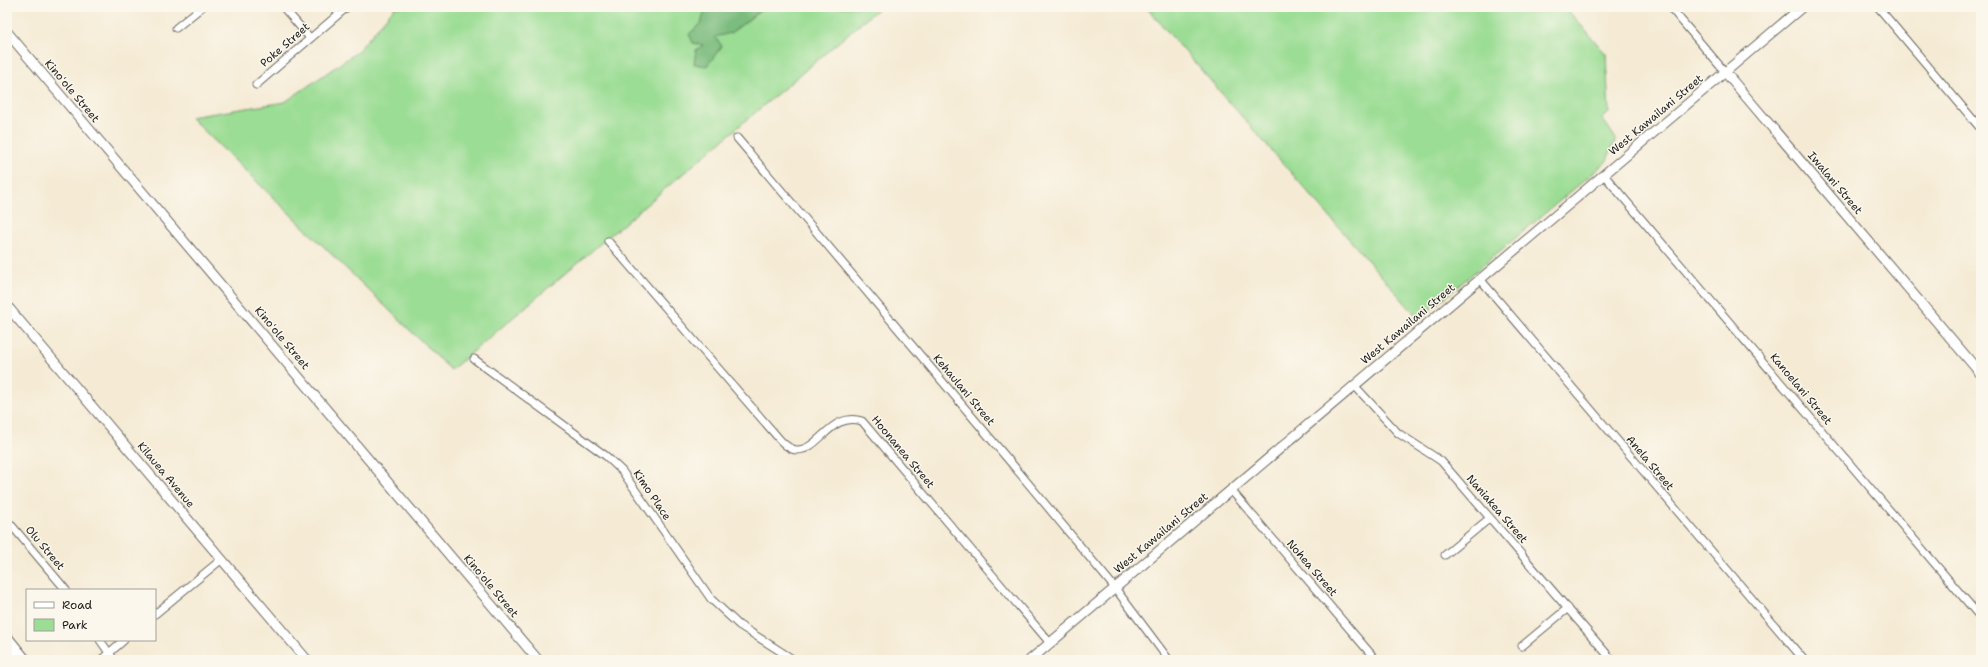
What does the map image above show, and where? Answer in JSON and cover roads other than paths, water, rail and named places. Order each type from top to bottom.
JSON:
[{"type":"highway","points":[[7,639],[24,660]]},
{"type":"street","points":[[176,28],[202,7]]},
{"type":"street","points":[[283,7],[310,38]]},
{"type":"street","name":"Poke Street","points":[[256,85],[347,7]]},
{"type":"street","name":"Iwalani Street","points":[[1670,7],[1981,374]]},
{"type":"street","name":"West Kawailani Street","points":[[1030,660],[1802,7]]},
{"type":"street","points":[[1878,7],[1981,129]]},
{"type":"street","name":"Kinoʻole Street","points":[[7,32],[538,660]]},
{"type":"street","name":"Kehaulani Street","points":[[737,138],[1115,588],[1169,660]]},
{"type":"street","name":"Kanoelani Street","points":[[1604,175],[1981,618]]},
{"type":"street","name":"Hoonanea Street","points":[[608,241],[788,448],[797,450],[807,447],[845,419],[855,418],[862,421],[1050,643]]},
{"type":"street","name":"Anela Street","points":[[1480,279],[1804,660]]},
{"type":"street","name":"Kilauea Avenue","points":[[7,306],[307,660]]},
{"type":"street","name":"Kimo Place","points":[[474,359],[606,456],[622,471],[711,599],[739,625],[794,660]]},
{"type":"street","name":"Naniakea Street","points":[[1354,385],[1398,433],[1441,462],[1612,660]]},
{"type":"street","name":"Nohea Street","points":[[1230,490],[1376,660]]},
{"type":"street","points":[[1445,555],[1490,518]]},
{"type":"street","name":"Olu Street","points":[[7,520],[65,589]]},
{"type":"street","points":[[156,613],[222,559]]},
{"type":"street","points":[[1522,646],[1568,608]]},
{"type":"street","points":[[101,641],[114,660]]},
{"type":"street","points":[[101,660],[123,641]]}]
